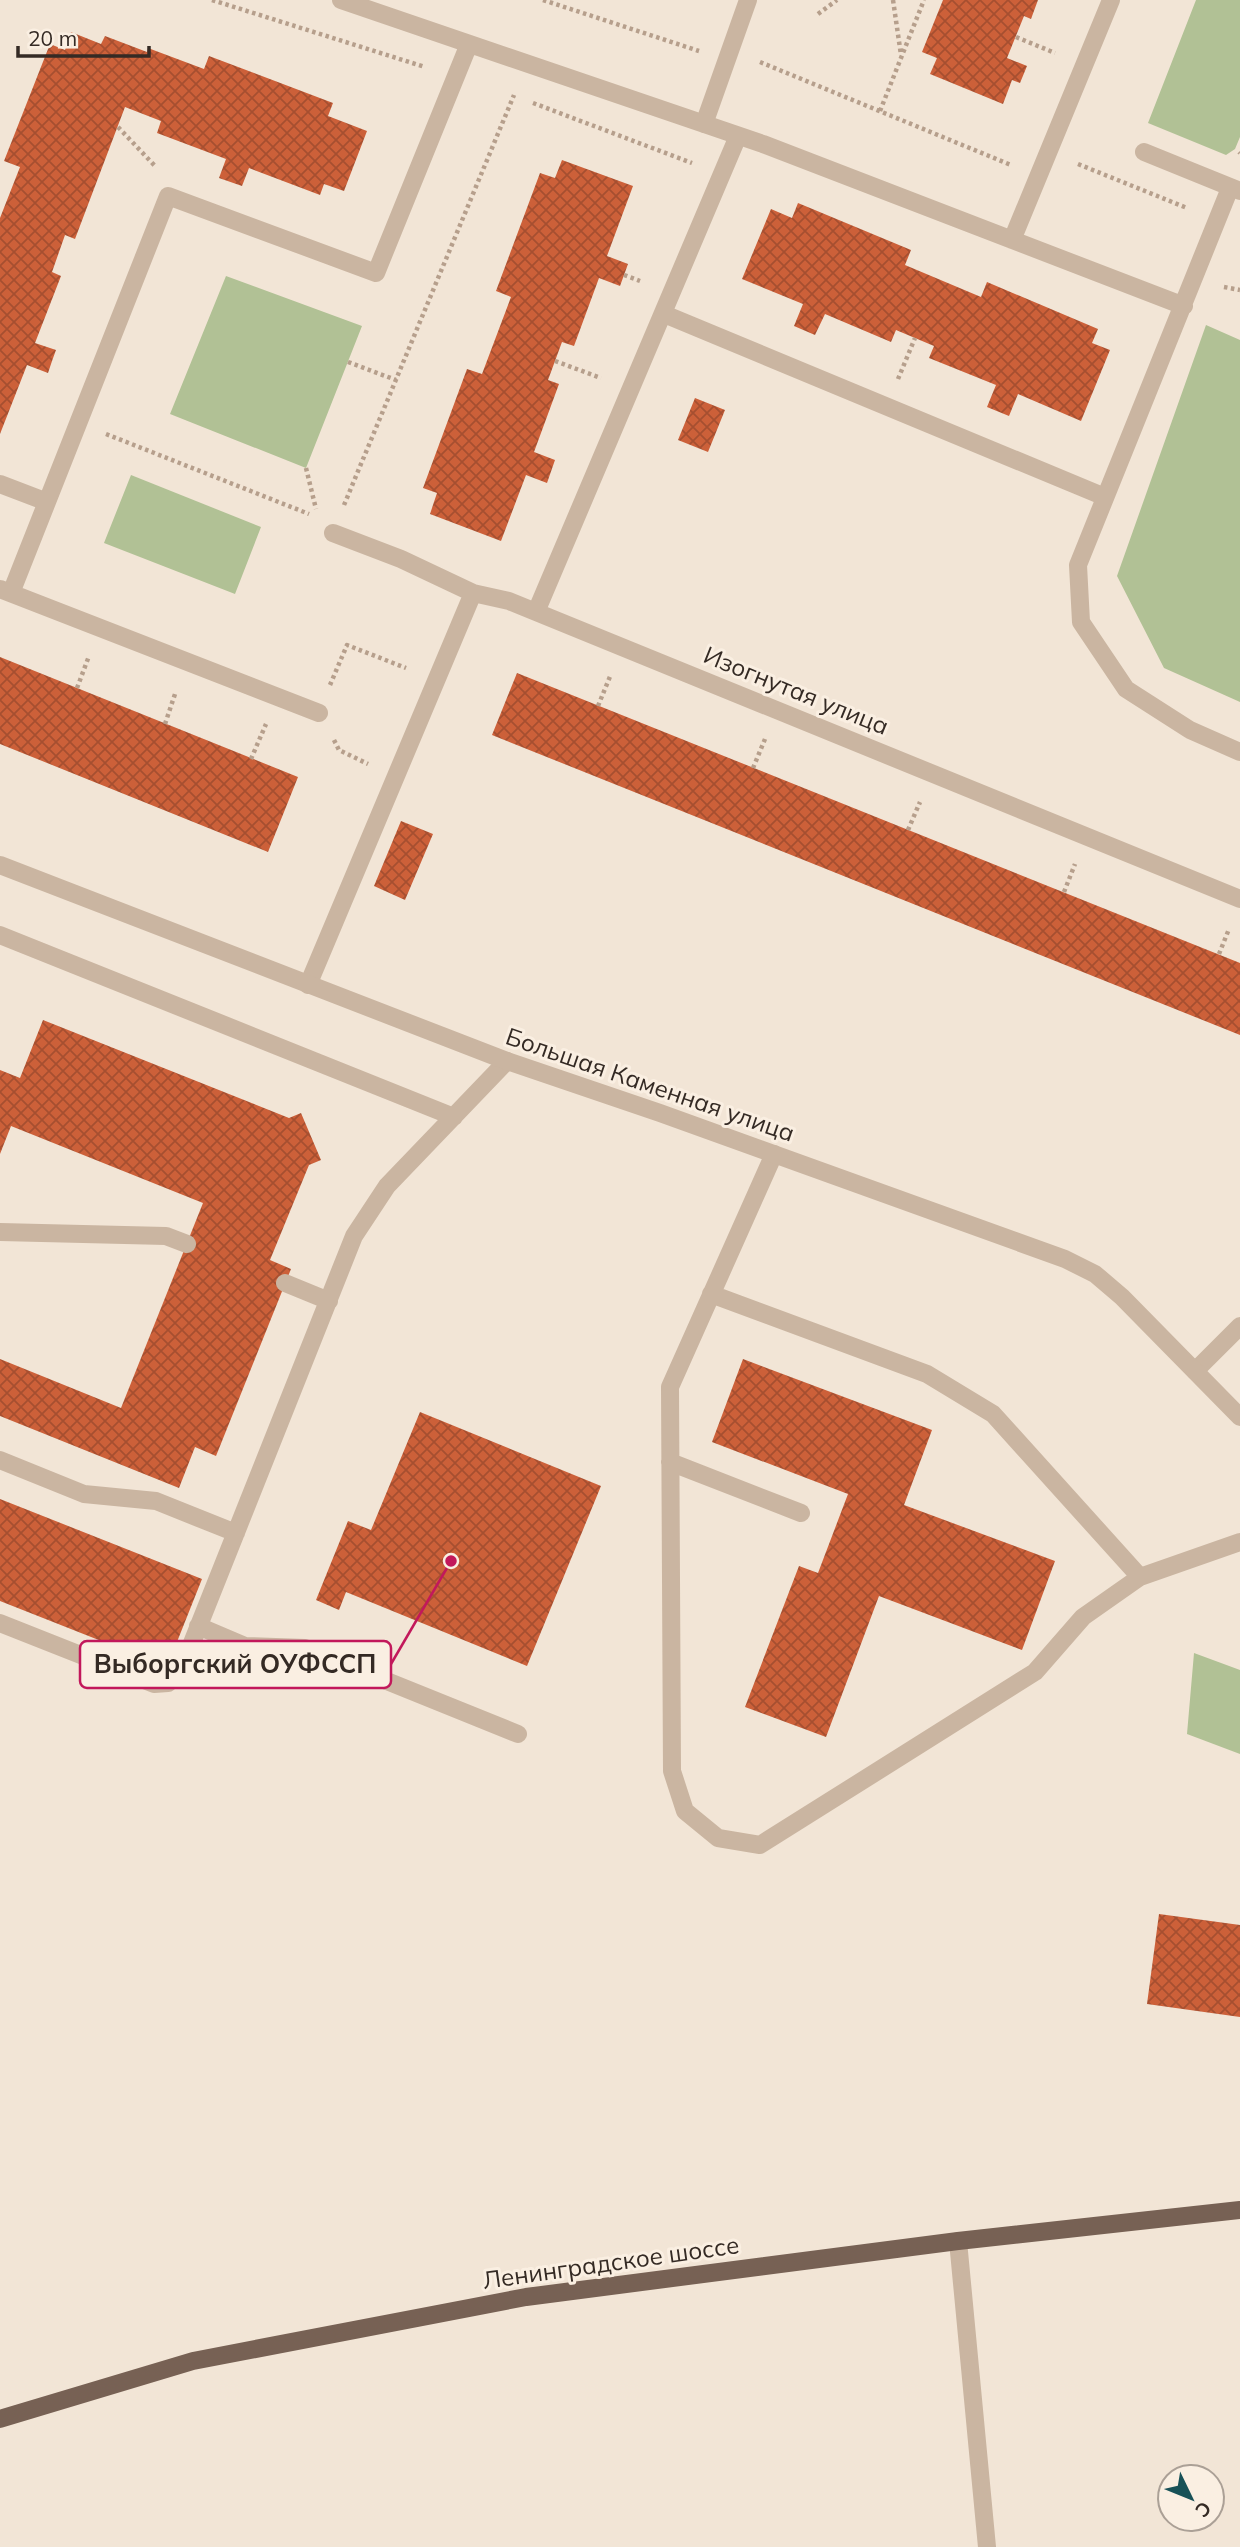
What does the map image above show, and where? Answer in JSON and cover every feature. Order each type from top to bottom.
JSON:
[{"type":"main road","name":"Ленинградское шоссе","points":[[0,2419],[193,2361],[512,2300],[958,2241],[1240,2210]]},
{"type":"street","points":[[341,0],[738,136],[1184,306]]},
{"type":"street","points":[[704,124],[748,0]]},
{"type":"street","points":[[1012,240],[1111,0]]},
{"type":"street","points":[[319,713],[5,591],[80,423],[168,196],[376,273],[469,44]]},
{"type":"street","points":[[536,612],[738,136]]},
{"type":"street","points":[[1144,152],[1235,190],[1184,306],[1078,565],[1081,622],[1126,689],[1190,730],[1240,752]]},
{"type":"street","points":[[664,314],[1105,497]]},
{"type":"street","points":[[0,484],[47,502]]},
{"type":"street","name":"Изогнутая улица","points":[[333,533],[401,559],[473,593],[509,601],[1240,899]]},
{"type":"street","points":[[309,985],[473,593]]},
{"type":"street","name":"Большая Каменная улица","points":[[0,865],[507,1061],[1065,1259],[1095,1274],[1122,1297],[1240,1417]]},
{"type":"street","points":[[0,934],[454,1116]]},
{"type":"street","points":[[0,1623],[154,1684],[169,1683],[180,1673],[355,1236],[387,1186],[507,1061]]},
{"type":"street","points":[[774,1154],[670,1387],[672,1771],[685,1811],[718,1838],[760,1845],[1035,1672],[1083,1617],[1140,1577],[1240,1542]]},
{"type":"street","points":[[0,1232],[166,1236],[187,1244]]},
{"type":"street","points":[[285,1283],[329,1301]]},
{"type":"street","points":[[711,1294],[927,1374],[993,1414],[1140,1577]]},
{"type":"street","points":[[1195,1371],[1240,1326]]},
{"type":"street","points":[[0,1460],[84,1494],[156,1501],[236,1533]]},
{"type":"street","points":[[670,1462],[801,1513]]},
{"type":"street","points":[[198,1626],[245,1646],[305,1648],[518,1734]]},
{"type":"street","points":[[958,2241],[987,2547]]},
{"type":"path","points":[[543,0],[728,55],[880,111],[1038,176]]},
{"type":"path","points":[[818,14],[837,0]]},
{"type":"path","points":[[893,0],[901,57]]},
{"type":"path","points":[[880,111],[924,0]]},
{"type":"path","points":[[1017,37],[1059,54]]},
{"type":"path","points":[[333,533],[514,95]]},
{"type":"path","points":[[118,127],[155,166]]},
{"type":"path","points":[[1048,152],[1188,209]]},
{"type":"path","points":[[624,275],[640,281]]},
{"type":"path","points":[[895,386],[915,338]]},
{"type":"path","points":[[555,361],[600,378]]},
{"type":"path","points":[[348,362],[396,380]]},
{"type":"path","points":[[80,423],[318,517],[306,468]]},
{"type":"path","points":[[396,778],[340,750],[319,713],[347,645],[437,680]]},
{"type":"green space","points":[[1196,0],[1240,0],[1240,137],[1235,149],[1226,155],[1148,123]]},
{"type":"green space","points":[[226,276],[362,326],[306,468],[170,414]]},
{"type":"green space","points":[[1206,325],[1240,340],[1240,702],[1164,668],[1117,576]]},
{"type":"green space","points":[[131,475],[261,527],[235,594],[104,543]]},
{"type":"green space","points":[[1194,1653],[1240,1670],[1240,1754],[1187,1734]]},
{"type":"building","points":[[943,0],[1038,0],[1031,19],[1024,16],[1007,58],[1027,66],[1020,83],[1012,80],[1003,104],[930,74],[937,58],[922,52]]},
{"type":"building","points":[[71,32],[101,44],[105,36],[147,52],[148,48],[204,69],[209,56],[333,103],[328,116],[367,131],[344,191],[324,184],[320,195],[249,168],[242,186],[219,178],[226,159],[157,133],[161,121],[125,107],[75,239],[65,235],[52,272],[61,276],[35,343],[56,350],[48,373],[27,365],[0,434],[0,218],[20,167],[4,161],[50,44],[65,50]]},
{"type":"building","points":[[562,160],[633,186],[607,256],[628,264],[620,286],[599,278],[574,346],[562,342],[548,380],[559,384],[534,452],[555,460],[547,483],[526,475],[501,541],[430,514],[437,493],[423,488],[467,369],[482,374],[511,297],[496,291],[540,173],[555,178]]},
{"type":"building","points":[[798,203],[911,250],[905,265],[981,297],[987,282],[1098,329],[1092,343],[1110,350],[1081,421],[1018,394],[1009,416],[987,407],[996,385],[929,358],[934,346],[896,330],[891,342],[825,314],[815,335],[794,326],[803,304],[742,279],[771,209],[792,218]]},
{"type":"building","points":[[695,398],[725,410],[708,452],[678,440]]},
{"type":"building","points":[[0,657],[298,777],[268,852],[0,744]]},
{"type":"building","points":[[517,673],[1240,963],[1240,1035],[492,735]]},
{"type":"building","points":[[401,821],[433,834],[405,900],[374,886]]},
{"type":"building","points":[[43,1020],[289,1118],[301,1113],[321,1160],[309,1165],[270,1260],[291,1269],[216,1456],[195,1447],[179,1488],[0,1416],[0,1359],[121,1408],[203,1203],[11,1126],[0,1154],[0,1070],[20,1078]]},
{"type":"building","points":[[743,1359],[932,1430],[904,1505],[1055,1561],[1022,1650],[879,1596],[826,1737],[745,1707],[799,1566],[818,1573],[848,1494],[712,1442]]},
{"type":"building","points":[[420,1412],[601,1486],[527,1666],[346,1592],[339,1610],[316,1600],[348,1521],[371,1530]]},
{"type":"building","points":[[0,1499],[202,1579],[167,1667],[0,1601]]},
{"type":"building","points":[[1159,1914],[1240,1925],[1240,2017],[1147,2004]]},
{"type":"place","name":"Выборгский ОУФССП","points":[[451,1561]]}]
